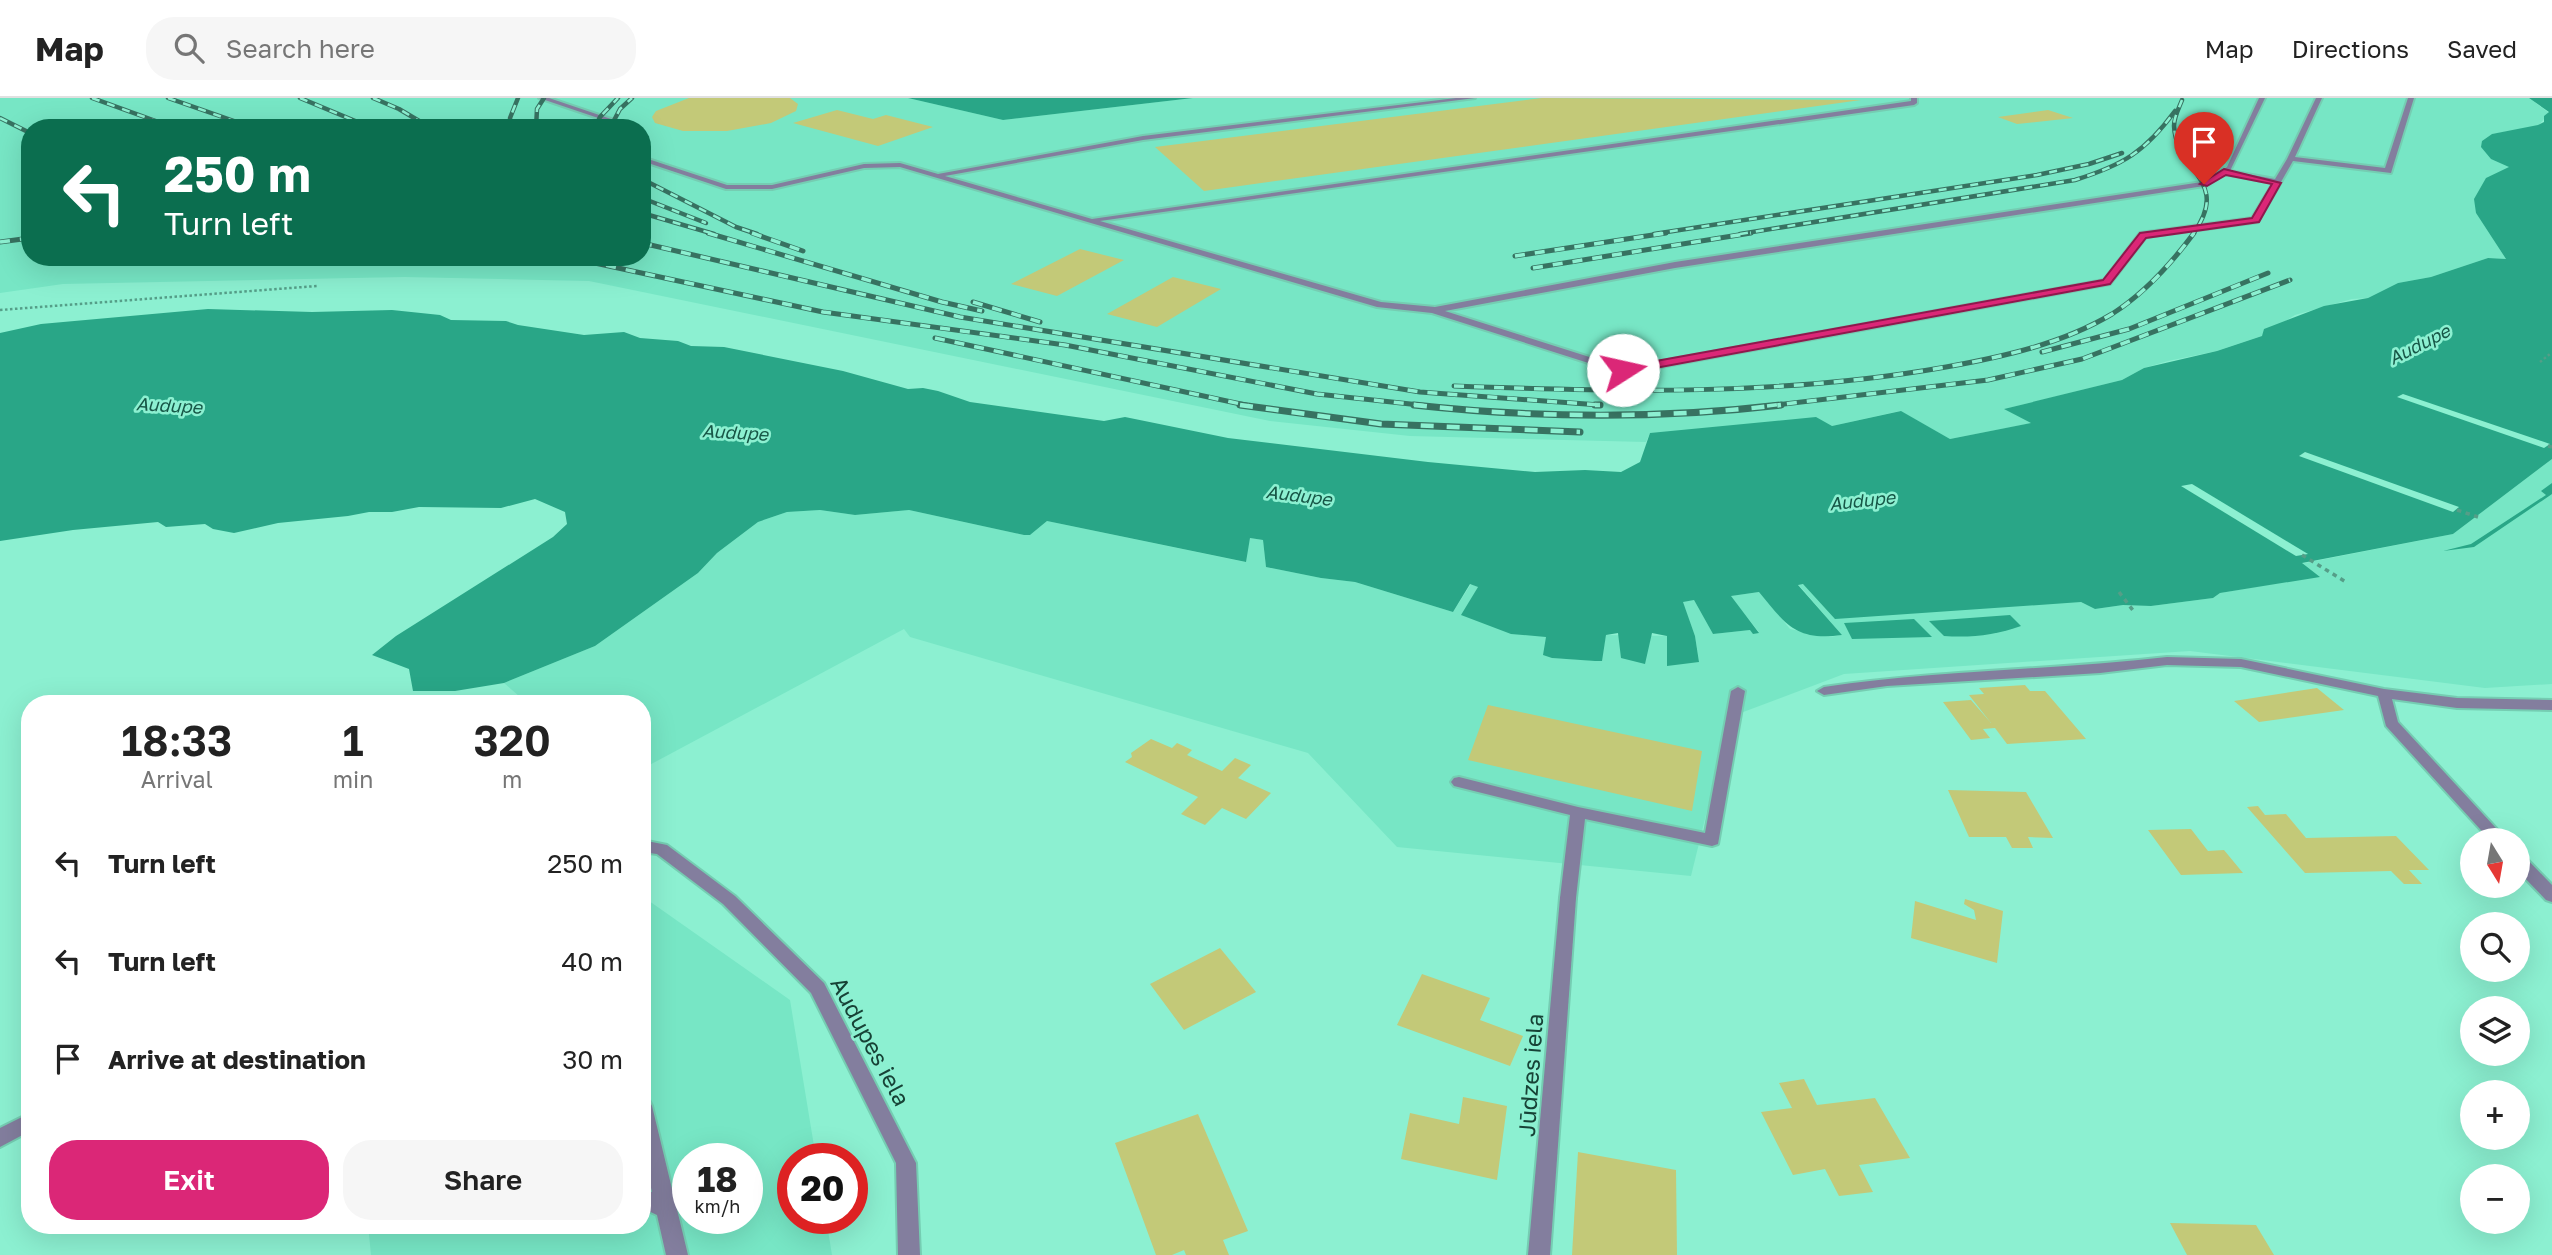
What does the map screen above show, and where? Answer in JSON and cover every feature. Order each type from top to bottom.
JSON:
[{"type":"street","points":[[541,98],[606,119]]},
{"type":"street","points":[[936,174],[1143,138],[1472,98]]},
{"type":"street","points":[[1091,220],[1914,103],[1914,98]]},
{"type":"street","points":[[1435,310],[1688,263],[2204,184],[2230,168],[2262,98]]},
{"type":"street","points":[[651,162],[726,187],[772,187],[864,166],[900,165],[1380,305],[1435,310],[1623,370],[2106,282],[2143,235],[2255,220],[2291,159],[2319,98]]},
{"type":"street","points":[[2291,159],[2388,171],[2411,98]]},
{"type":"street","points":[[2224,172],[2277,183]]},
{"type":"street","points":[[1824,691],[1887,682],[2100,669],[2167,661],[2241,663],[2385,693],[2457,703],[2552,705]]},
{"type":"street","points":[[1459,782],[1578,812],[1712,840],[1738,691]]},
{"type":"street","points":[[2385,693],[2391,723],[2488,828]]},
{"type":"street","name":"Jūdzes iela","points":[[1539,1255],[1568,898],[1578,812]]},
{"type":"street","name":"Audupes iela","points":[[651,847],[661,849],[729,900],[818,988],[906,1163],[909,1255]]},
{"type":"street","points":[[2530,873],[2552,896]]},
{"type":"street","points":[[0,1138],[21,1126]]},
{"type":"street","points":[[651,1145],[677,1255]]},
{"type":"street","points":[[651,1202],[666,1209]]},
{"type":"path","points":[[0,310],[317,286]]},
{"type":"path","points":[[2540,362],[2550,354]]},
{"type":"path","points":[[2457,509],[2478,517]]},
{"type":"path","points":[[2302,555],[2346,582]]},
{"type":"path","points":[[2119,592],[2135,613]]},
{"type":"shaded area","points":[[0,98],[908,98],[1003,120],[1193,98],[2529,98],[2549,113],[2538,126],[2492,134],[2482,141],[2510,167],[2476,213],[2506,259],[2488,258],[2431,277],[2398,283],[2368,298],[2352,299],[2295,315],[2262,336],[2217,351],[2168,361],[2144,368],[2122,380],[2005,409],[2032,423],[1950,439],[1900,411],[1832,426],[1650,433],[1646,442],[1410,436],[1270,421],[589,281],[405,277],[63,284],[0,293]]},
{"type":"shaded area","points":[[2552,459],[2552,684],[2485,688],[2190,651],[1844,674],[1730,717],[1691,876],[1397,847],[1308,753],[910,637],[904,629],[651,764],[651,695],[518,695],[504,683],[595,646],[698,573],[717,553],[758,522],[787,512],[820,510],[855,515],[909,510],[1024,535],[1030,535],[1047,521],[1245,562],[1250,538],[1263,540],[1266,567],[1355,582],[1453,612],[1471,584],[1478,587],[1462,615],[1547,637],[1552,658],[1601,661],[1606,635],[1667,636],[1668,665],[1699,661],[1695,636],[1682,601],[1694,600],[1713,634],[1750,630],[1759,632],[1730,596],[1760,592],[1790,629],[1830,637],[1842,635],[1798,584],[2081,602],[2095,609],[2123,605],[2151,606],[2213,598],[2220,593],[2318,576],[2300,564],[2453,534]]},
{"type":"shaded area","points":[[651,902],[790,1000],[814,1143],[777,1143],[777,1234],[829,1234],[832,1255],[371,1255],[369,1234],[651,1234]]},
{"type":"water","points":[[908,98],[1193,98],[1003,120]]},
{"type":"water","name":"Audupe","points":[[2529,98],[2552,98],[2552,459],[2453,534],[2302,563],[2320,577],[2220,593],[2213,598],[2151,606],[2123,605],[2095,609],[2081,602],[1835,619],[1803,584],[1798,585],[1842,635],[1813,635],[1793,628],[1759,592],[1731,596],[1759,633],[1753,634],[1750,630],[1713,634],[1694,600],[1683,602],[1695,636],[1699,662],[1667,666],[1667,636],[1652,633],[1645,664],[1621,658],[1618,633],[1606,635],[1602,661],[1552,658],[1543,655],[1546,637],[1511,634],[1461,615],[1478,587],[1470,584],[1453,612],[1355,582],[1266,567],[1263,540],[1250,538],[1246,562],[1047,521],[1030,535],[1024,535],[909,510],[855,515],[820,510],[787,512],[758,522],[717,553],[698,573],[595,646],[504,683],[455,691],[413,691],[409,669],[372,655],[396,636],[553,537],[567,524],[565,512],[535,499],[501,508],[419,507],[392,512],[369,512],[278,523],[234,533],[213,529],[205,524],[166,527],[158,522],[73,530],[0,541],[0,333],[41,324],[208,309],[312,312],[392,310],[440,315],[451,320],[506,321],[584,335],[624,332],[640,338],[678,341],[691,346],[724,347],[843,371],[908,389],[938,391],[970,402],[1104,421],[1125,417],[1228,438],[1535,472],[1621,472],[1640,462],[1650,433],[1816,417],[1832,426],[1901,411],[1950,439],[2031,423],[2004,409],[2122,380],[2144,368],[2217,351],[2262,336],[2264,329],[2324,306],[2368,298],[2398,283],[2431,277],[2488,258],[2506,259],[2476,213],[2474,199],[2486,178],[2509,167],[2491,159],[2481,147],[2482,141],[2492,134],[2544,122],[2544,116],[2549,112]]},
{"type":"water","points":[[2552,483],[2552,494],[2474,547],[2443,551],[2471,544],[2546,495],[2541,491]]},
{"type":"water","points":[[2010,615],[2021,626],[1974,636],[1944,636],[1929,621]]},
{"type":"water","points":[[1914,619],[1932,637],[1852,639],[1844,623]]},
{"type":"pier","points":[[2403,394],[2550,444],[2544,448],[2397,397]]},
{"type":"pier","points":[[2305,452],[2459,507],[2453,512],[2299,456]]},
{"type":"pier","points":[[2192,484],[2308,554],[2296,556],[2181,486]]},
{"type":"building","points":[[689,98],[790,98],[798,104],[796,111],[771,123],[727,131],[683,131],[655,123],[652,117],[656,111]]},
{"type":"building","points":[[1542,98],[1861,100],[1204,191],[1155,147]]},
{"type":"building","points":[[837,110],[873,119],[886,115],[933,127],[878,146],[793,123]]},
{"type":"building","points":[[2048,110],[2073,118],[2017,124],[1998,117]]},
{"type":"building","points":[[1080,249],[1124,260],[1057,296],[1011,284]]},
{"type":"building","points":[[1173,277],[1221,289],[1157,327],[1107,314]]},
{"type":"building","points":[[2025,685],[2030,691],[2045,691],[2086,739],[2007,744],[1995,728],[1983,729],[1990,738],[1971,740],[1943,702],[1971,700],[1991,723],[1969,695],[1984,694],[1979,688]]},
{"type":"building","points":[[2317,688],[2344,710],[2259,722],[2234,701]]},
{"type":"building","points":[[1488,705],[1702,751],[1692,811],[1468,760]]},
{"type":"building","points":[[1151,739],[1172,748],[1177,743],[1192,750],[1187,755],[1222,771],[1235,758],[1251,765],[1238,778],[1271,793],[1246,819],[1222,808],[1205,825],[1181,814],[1198,797],[1125,762],[1132,757],[1131,753]]},
{"type":"building","points":[[1948,790],[2026,792],[2053,838],[2028,837],[2033,848],[2012,848],[2006,837],[1969,837]]},
{"type":"building","points":[[2258,806],[2265,815],[2286,814],[2306,838],[2396,836],[2429,870],[2409,870],[2422,884],[2404,884],[2391,871],[2305,873],[2247,807]]},
{"type":"building","points":[[2191,829],[2208,851],[2224,850],[2243,873],[2181,875],[2148,830]]},
{"type":"building","points":[[1965,899],[2003,911],[1997,963],[1911,938],[1915,901],[1976,920],[1974,910],[1964,904]]},
{"type":"building","points":[[1220,948],[1256,992],[1184,1030],[1150,984]]},
{"type":"building","points":[[1422,974],[1490,998],[1480,1020],[1523,1036],[1510,1066],[1397,1025]]},
{"type":"building","points":[[1804,1079],[1817,1105],[1875,1098],[1910,1158],[1859,1165],[1873,1192],[1839,1196],[1825,1169],[1793,1175],[1761,1112],[1792,1108],[1779,1083]]},
{"type":"building","points":[[1463,1097],[1507,1106],[1497,1180],[1401,1159],[1410,1113],[1459,1124]]},
{"type":"building","points":[[1198,1114],[1248,1231],[1223,1240],[1229,1255],[1186,1255],[1184,1250],[1172,1255],[1156,1255],[1115,1143]]},
{"type":"building","points":[[1578,1152],[1676,1170],[1677,1255],[1572,1255]]},
{"type":"building","points":[[2170,1223],[2256,1225],[2274,1255],[2187,1255]]},
{"type":"railway","points":[[92,98],[150,119]]},
{"type":"railway","points":[[168,98],[228,119]]},
{"type":"railway","points":[[300,98],[350,119]]},
{"type":"railway","points":[[373,98],[416,119]]},
{"type":"railway","points":[[510,119],[518,98]]},
{"type":"railway","points":[[536,119],[537,109],[544,98]]},
{"type":"railway","points":[[599,119],[618,98]]},
{"type":"railway","points":[[615,119],[620,109],[632,98]]},
{"type":"railway","points":[[2182,100],[2174,123],[2177,142],[2205,188],[2207,201],[2203,216],[2193,234]]},
{"type":"railway","points":[[1740,234],[2075,180],[2107,169],[2132,155],[2153,137],[2175,111]]},
{"type":"railway","points":[[0,118],[21,128]]},
{"type":"railway","points":[[1654,234],[2037,175],[2089,164],[2122,153]]},
{"type":"railway","points":[[651,184],[736,227],[757,234]]},
{"type":"railway","points":[[651,202],[706,223]]},
{"type":"railway","points":[[651,216],[714,234]]},
{"type":"railway","points":[[708,233],[942,302],[982,311]]},
{"type":"railway","points":[[752,233],[803,251]]},
{"type":"railway","points":[[1515,256],[1666,233]]},
{"type":"railway","points":[[1533,268],[1751,233]]},
{"type":"railway","points":[[1454,386],[1577,390],[1762,387],[1885,376],[1989,359],[2073,334],[2112,314],[2136,297],[2157,277],[2194,233]]},
{"type":"railway","points":[[0,242],[21,239]]},
{"type":"railway","points":[[651,245],[960,317],[1420,392],[1600,405],[1595,405]]},
{"type":"railway","points":[[609,266],[823,312],[1065,345],[1317,394],[1429,406]]},
{"type":"railway","points":[[2042,352],[2129,329],[2268,273]]},
{"type":"railway","points":[[1767,406],[1988,380],[2082,359],[2290,280]]},
{"type":"railway","points":[[973,302],[1040,322]]},
{"type":"railway","points":[[935,338],[1250,406]]},
{"type":"railway","points":[[1240,405],[1381,424],[1580,432]]},
{"type":"railway","points":[[1414,405],[1597,415],[1690,413],[1781,405]]},
{"type":"route","points":[[1623,370],[2106,282],[2143,235],[2255,220],[2277,183],[2224,172],[2204,184]]}]
